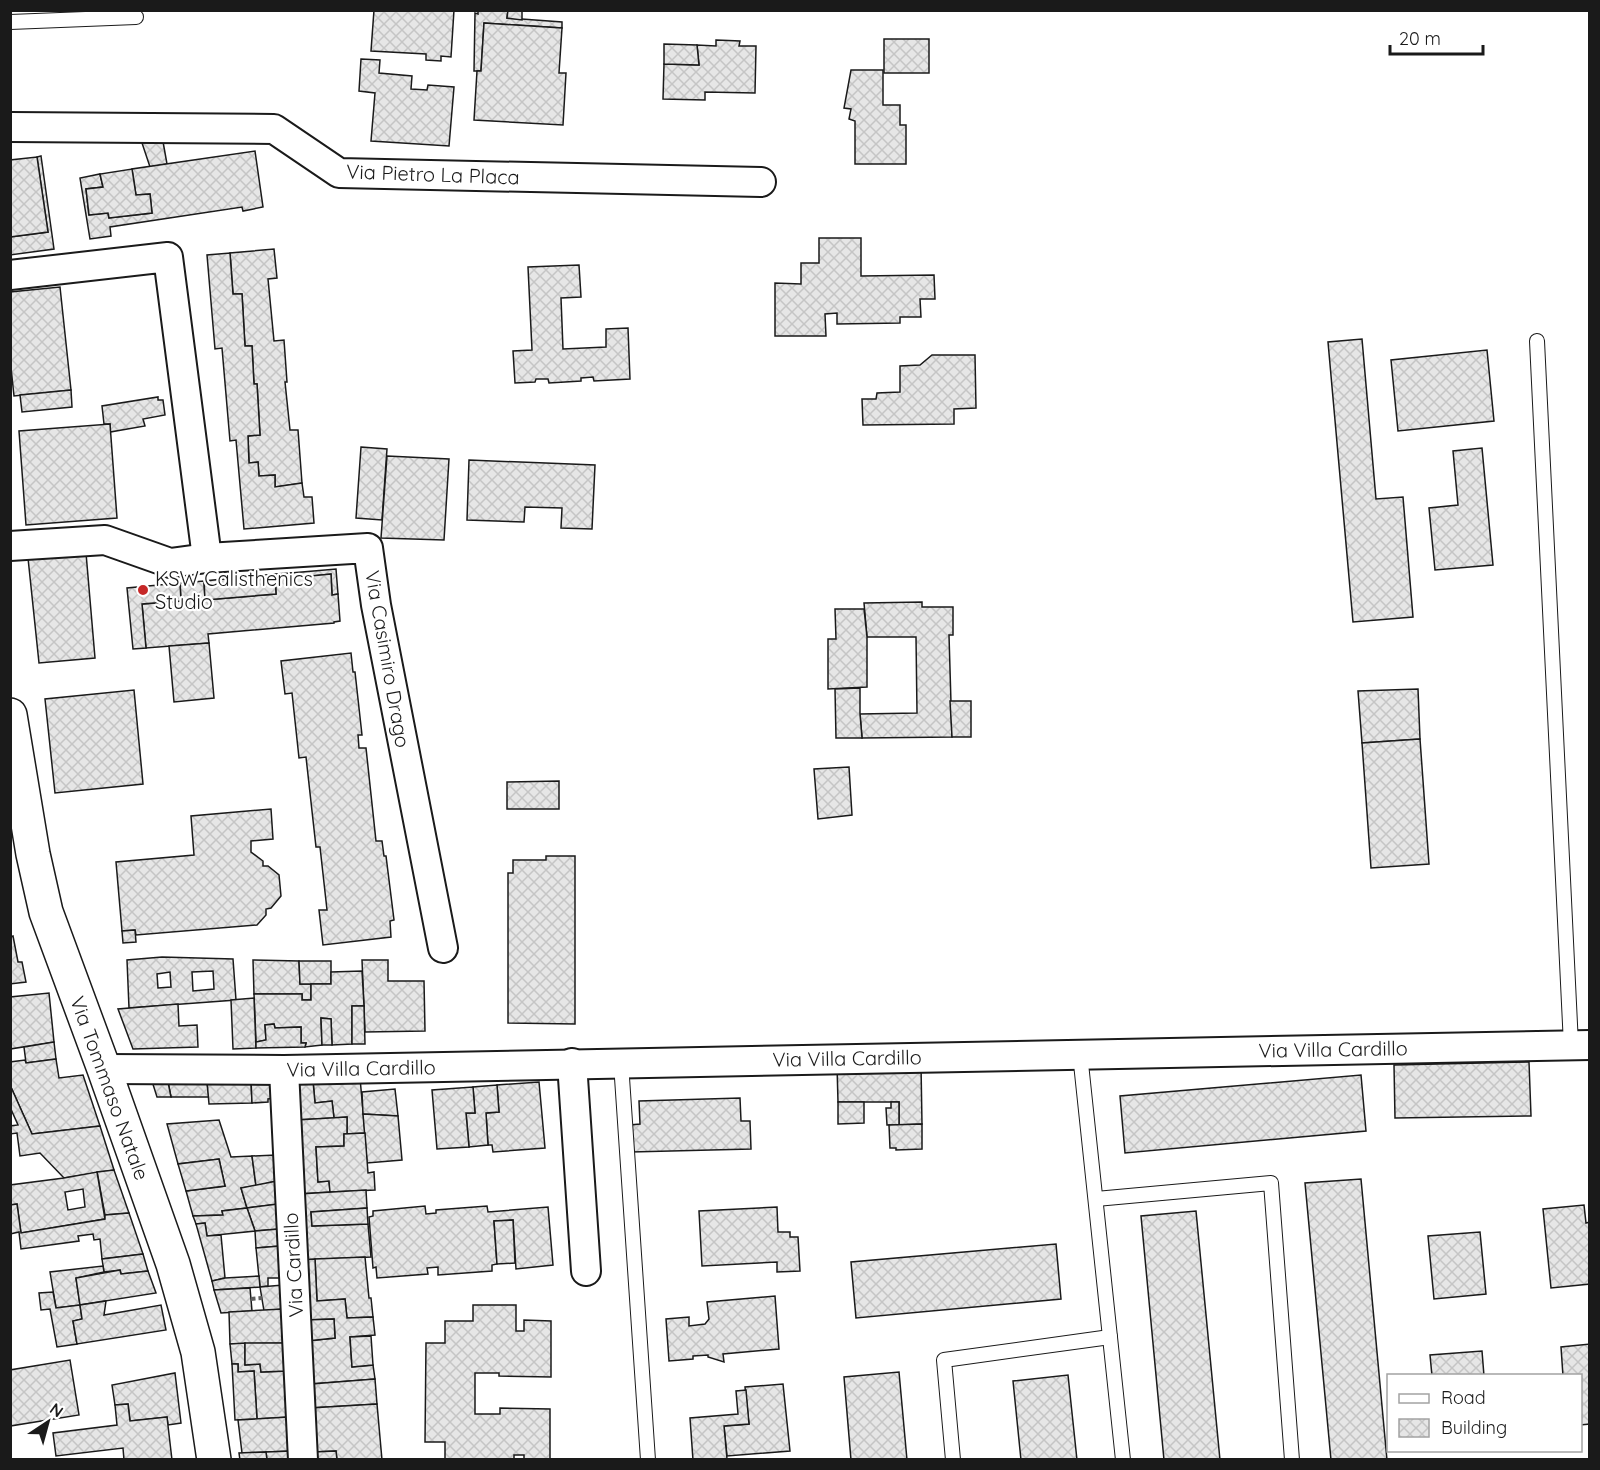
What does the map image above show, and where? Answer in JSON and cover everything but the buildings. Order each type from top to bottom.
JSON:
[{"type":"street","name":"Via Pietro La Placa","points":[[10,127],[274,129],[339,173],[761,182]]},
{"type":"street","points":[[10,275],[168,257],[207,558]]},
{"type":"street","name":"Via Casimiro Drago","points":[[10,546],[105,540],[170,563],[207,558],[368,548],[376,605],[443,948]]},
{"type":"street","name":"Via Tommaso Natale","points":[[10,715],[33,854],[46,912],[173,1264],[198,1352],[214,1460]]},
{"type":"street","name":"Via Villa Cardillo","points":[[104,1069],[284,1070],[1580,1045]]},
{"type":"street","points":[[572,1063],[586,1271]]},
{"type":"street","name":"Via Cardillo","points":[[284,1070],[303,1460]]},
{"type":"lane","points":[[10,22],[136,17]]},
{"type":"lane","points":[[1537,341],[1580,1045]]},
{"type":"lane","points":[[1080,1054],[1123,1460]]},
{"type":"lane","points":[[621,1063],[648,1460]]},
{"type":"lane","points":[[1096,1199],[1271,1183],[1292,1460]]},
{"type":"lane","points":[[953,1460],[944,1360],[1110,1337]]},
{"type":"path","name":"Via Cardillo","points":[[251,1299],[262,1298]]},
{"type":"place","name":"KSW Calisthenics Studio","points":[[143,590]]}]
